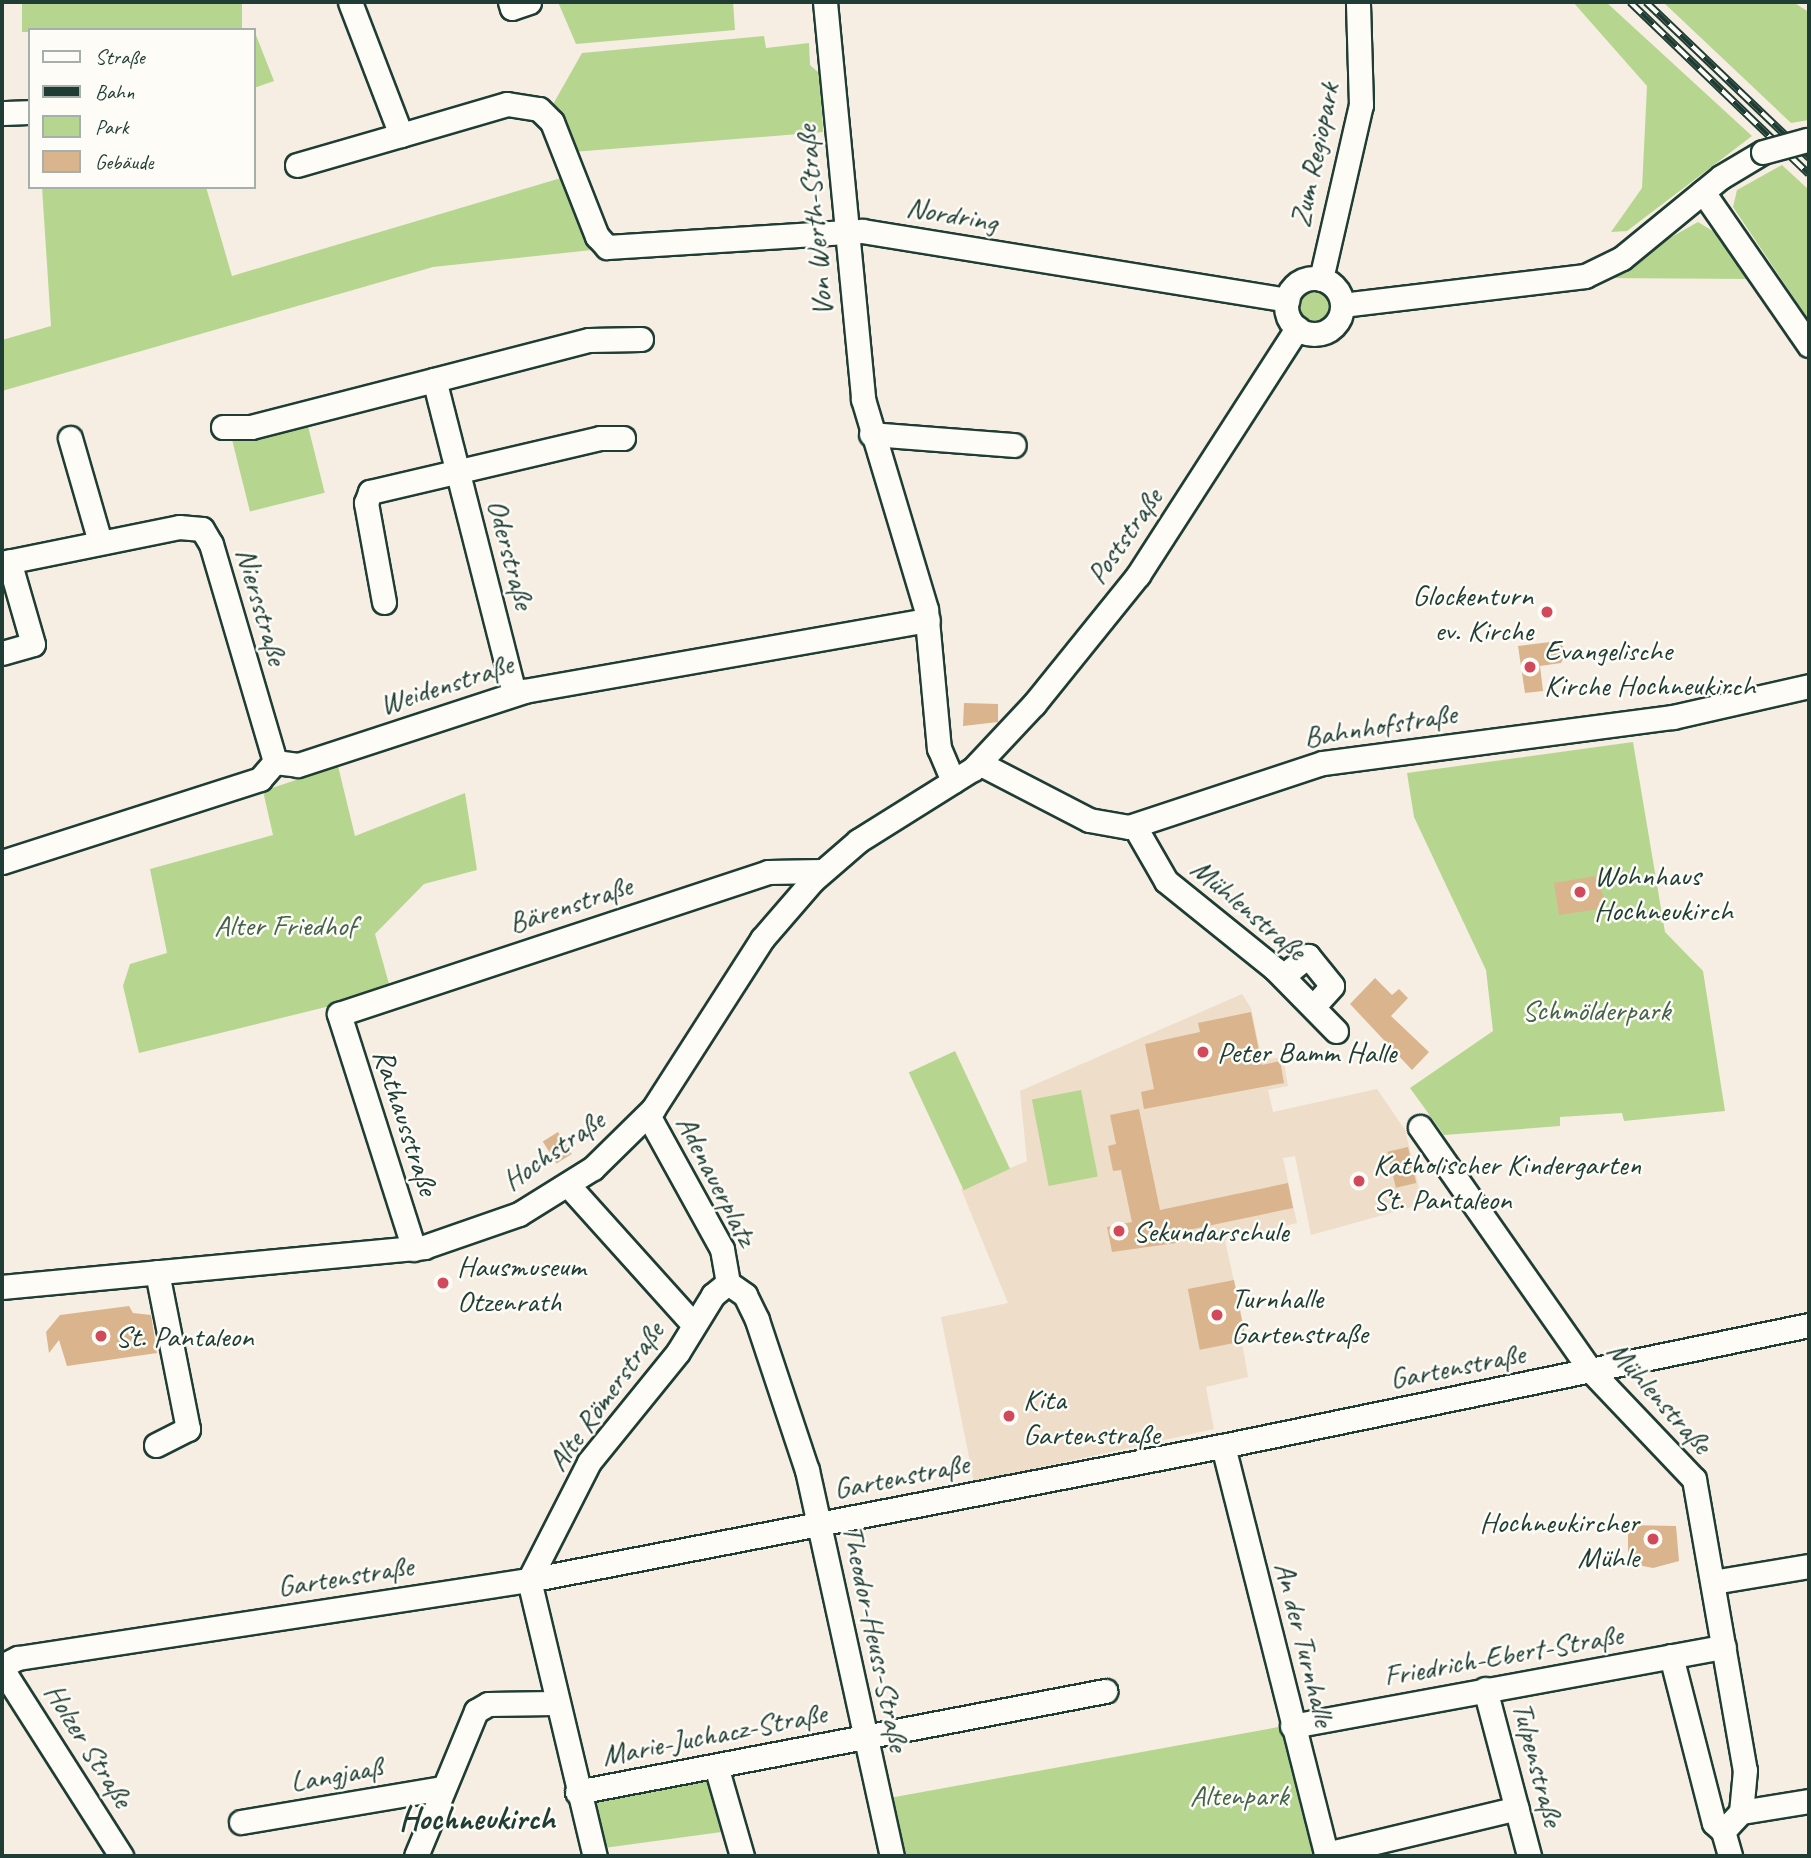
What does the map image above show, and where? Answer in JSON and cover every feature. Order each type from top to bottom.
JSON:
[{"type":"street","points":[[297,165],[401,135],[350,2]]},
{"type":"street","points":[[510,2],[512,8],[529,2]]},
{"type":"street","name":"Von Werth-Straße","points":[[825,2],[846,231],[871,434],[928,620],[939,743],[953,781]]},
{"type":"street","name":"Zum Regiopark","points":[[1321,278],[1361,105],[1358,2]]},
{"type":"street","name":"Nordring","points":[[401,135],[507,104],[539,109],[552,122],[605,246],[846,231],[1286,300]]},
{"type":"street","points":[[2,113],[28,111]]},
{"type":"street","points":[[1342,305],[1585,276],[1622,258],[1703,192],[1763,152],[1808,139]]},
{"type":"street","points":[[1703,192],[1809,345]]},
{"type":"street","points":[[1321,278],[1337,290],[1342,305],[1329,330],[1311,334],[1297,328],[1286,300],[1297,283],[1321,278]]},
{"type":"street","name":"Poststraße","points":[[979,763],[1123,594],[1297,328]]},
{"type":"street","points":[[223,427],[251,427],[589,340],[641,339]]},
{"type":"street","name":"Oderstraße","points":[[434,380],[514,693]]},
{"type":"street","points":[[871,434],[1014,445]]},
{"type":"street","points":[[70,438],[100,542]]},
{"type":"street","name":"Oderstraße","points":[[384,602],[368,494],[600,438],[624,438]]},
{"type":"street","name":"Niersstraße","points":[[2,653],[33,644],[5,562],[189,526],[207,535],[275,762]]},
{"type":"street","name":"Weidenstraße","points":[[275,762],[298,765],[514,693],[928,620]]},
{"type":"street","name":"Bahnhofstraße","points":[[979,763],[1094,822],[1135,827],[1323,763],[1673,717],[1809,686]]},
{"type":"street","points":[[2,862],[260,779],[275,762]]},
{"type":"street","name":"Hochstraße","points":[[2,1287],[414,1249],[481,1230],[568,1185],[606,1157],[648,1115],[762,939],[822,871],[868,834],[979,763]]},
{"type":"street","name":"Mühlenstraße","points":[[1135,827],[1166,881],[1283,976],[1336,1031]]},
{"type":"street","name":"Bärenstraße","points":[[339,1014],[768,872],[822,871]]},
{"type":"street","points":[[1283,976],[1308,956],[1332,986],[1313,1007]]},
{"type":"street","name":"Rathausstraße","points":[[339,1014],[414,1249]]},
{"type":"street","name":"Adenauerplatz","points":[[648,1115],[722,1249],[728,1283],[694,1325]]},
{"type":"street","name":"Mühlenstraße","points":[[1420,1127],[1591,1371],[1692,1475],[1745,1770],[1741,1812]]},
{"type":"street","points":[[568,1185],[694,1325]]},
{"type":"street","points":[[156,1445],[188,1429],[157,1272]]},
{"type":"street","name":"Theodor-Heuss-Straße","points":[[728,1283],[746,1295],[765,1339],[820,1523],[862,1737],[892,1856]]},
{"type":"street","name":"Alte Römerstraße","points":[[528,1580],[589,1462],[694,1325]]},
{"type":"street","name":"Gartenstraße","points":[[2,1667],[18,1658],[528,1580],[1223,1446],[1809,1325]]},
{"type":"street","name":"An der Turnhalle","points":[[1223,1446],[1327,1855]]},
{"type":"street","points":[[1713,1582],[1809,1566]]},
{"type":"street","points":[[528,1580],[554,1703],[595,1856]]},
{"type":"street","name":"Friedrich-Ebert-Straße","points":[[1293,1726],[1724,1647]]},
{"type":"street","points":[[1671,1656],[1714,1823],[1723,1831],[1730,1856]]},
{"type":"street","name":"Holzer Straße","points":[[2,1667],[121,1856]]},
{"type":"street","name":"Tulpenstraße","points":[[1485,1689],[1529,1856]]},
{"type":"street","name":"Marie-Juchacz-Straße","points":[[577,1792],[1105,1691]]},
{"type":"street","points":[[416,1856],[442,1788],[478,1708],[554,1703]]},
{"type":"street","points":[[716,1766],[742,1856]]},
{"type":"street","name":"Langjaaß","points":[[241,1822],[442,1788]]},
{"type":"street","points":[[1723,1831],[1741,1812],[1809,1801]]},
{"type":"street","points":[[1327,1855],[1517,1808]]},
{"type":"shaded area","name":"Sekundarschule","points":[[1242,994],[1251,1008],[1262,1060],[1283,1057],[1288,1086],[1268,1090],[1273,1112],[1377,1089],[1405,1130],[1423,1204],[1311,1235],[1295,1156],[1283,1158],[1297,1223],[1225,1240],[1247,1341],[1242,1343],[1248,1377],[1206,1387],[1214,1429],[974,1482],[941,1317],[1008,1303],[961,1189],[1027,1161],[1020,1091]]},
{"type":"green space","points":[[22,2],[242,2],[242,28],[28,28],[28,32],[22,32]]},
{"type":"green space","points":[[558,2],[733,2],[735,30],[576,44]]},
{"type":"green space","points":[[1573,2],[1606,2],[1752,136],[1627,231],[1611,232],[1642,188],[1647,86]]},
{"type":"green space","points":[[1663,2],[1793,2],[1809,12],[1809,120],[1791,123]]},
{"type":"green space","points":[[256,35],[274,81],[256,87]]},
{"type":"green space","points":[[764,36],[766,48],[809,43],[810,65],[820,74],[823,132],[573,152],[552,106],[582,53]]},
{"type":"green space","points":[[1782,165],[1809,190],[1809,320],[1733,207],[1737,190]]},
{"type":"green space","points":[[561,178],[592,250],[433,267],[2,391],[2,340],[51,326],[42,189],[207,189],[232,276]]},
{"type":"green space","points":[[1698,222],[1721,236],[1753,279],[1599,278]]},
{"type":"green space","points":[[1314,291],[1325,295],[1329,306],[1325,317],[1314,321],[1303,317],[1299,306],[1303,295]]},
{"type":"green space","points":[[307,422],[325,493],[250,511],[232,441]]},
{"type":"green space","name":"Schmölderpark","points":[[1633,742],[1665,932],[1703,971],[1725,1111],[1624,1121],[1622,1113],[1560,1117],[1560,1126],[1444,1135],[1410,1088],[1493,1031],[1486,970],[1414,817],[1407,773]]},
{"type":"green space","name":"Alter Friedhof","points":[[338,766],[355,836],[465,793],[477,870],[424,884],[375,934],[391,991],[139,1053],[123,986],[130,964],[167,953],[150,869],[273,835],[263,791]]},
{"type":"green space","points":[[955,1051],[1010,1169],[964,1190],[909,1073]]},
{"type":"green space","points":[[1081,1090],[1098,1176],[1049,1186],[1032,1100]]},
{"type":"green space","name":"Altenpark","points":[[1284,1726],[1317,1856],[900,1856],[884,1799]]},
{"type":"green space","points":[[709,1774],[729,1831],[604,1848],[590,1797]]},
{"type":"building","name":"Evangelische Kirche Hochneukirch","points":[[1558,641],[1567,651],[1561,663],[1540,666],[1543,691],[1525,693],[1518,646]]},
{"type":"building","points":[[964,703],[998,704],[998,722],[963,726]]},
{"type":"building","name":"Wohnhaus Hochneukirch","points":[[1595,876],[1605,900],[1599,901],[1600,909],[1559,915],[1554,883]]},
{"type":"building","points":[[1375,978],[1392,995],[1399,989],[1408,998],[1391,1016],[1429,1052],[1412,1070],[1350,1004]]},
{"type":"building","name":"Peter Bamm Halle","points":[[1251,1012],[1262,1065],[1280,1061],[1284,1083],[1144,1109],[1141,1092],[1154,1089],[1145,1044],[1200,1032],[1198,1023]]},
{"type":"building","name":"Sekundarschule","points":[[1139,1109],[1160,1210],[1288,1183],[1293,1208],[1174,1233],[1176,1243],[1112,1252],[1107,1227],[1132,1222],[1121,1170],[1113,1171],[1108,1146],[1116,1144],[1110,1115]]},
{"type":"building","points":[[558,1132],[572,1154],[557,1164],[543,1142]]},
{"type":"building","points":[[1408,1147],[1416,1183],[1396,1188],[1388,1152]]},
{"type":"building","name":"Turnhalle Gartenstraße","points":[[1234,1280],[1246,1341],[1200,1350],[1188,1289]]},
{"type":"building","name":"St. Pantaleon","points":[[129,1306],[133,1313],[151,1315],[157,1353],[67,1366],[59,1340],[49,1353],[46,1332],[60,1315]]},
{"type":"building","name":"Hochneukircher Mühle","points":[[1628,1525],[1676,1526],[1679,1561],[1653,1568],[1628,1563]]},
{"type":"railway","points":[[1630,2],[1809,174]]},
{"type":"railway","points":[[1646,2],[1809,158]]},
{"type":"place","name":"Glockenturn ev. Kirche","points":[[1547,612]]},
{"type":"place","name":"Evangelische Kirche Hochneukirch","points":[[1530,667]]},
{"type":"place","name":"Wohnhaus Hochneukirch","points":[[1580,892]]},
{"type":"place","name":"Peter Bamm Halle","points":[[1203,1052]]},
{"type":"place","name":"Katholischer Kindergarten St. Pantaleon","points":[[1359,1181]]},
{"type":"place","name":"Sekundarschule","points":[[1119,1231]]},
{"type":"place","name":"Hausmuseum Otzenrath","points":[[443,1283]]},
{"type":"place","name":"Turnhalle Gartenstraße","points":[[1217,1315]]},
{"type":"place","name":"St. Pantaleon","points":[[101,1336]]},
{"type":"place","name":"Kita Gartenstraße","points":[[1009,1416]]},
{"type":"place","name":"Hochneukircher Mühle","points":[[1653,1539]]},
{"type":"district","name":"Hochneukirch","points":[[477,1819]]}]
